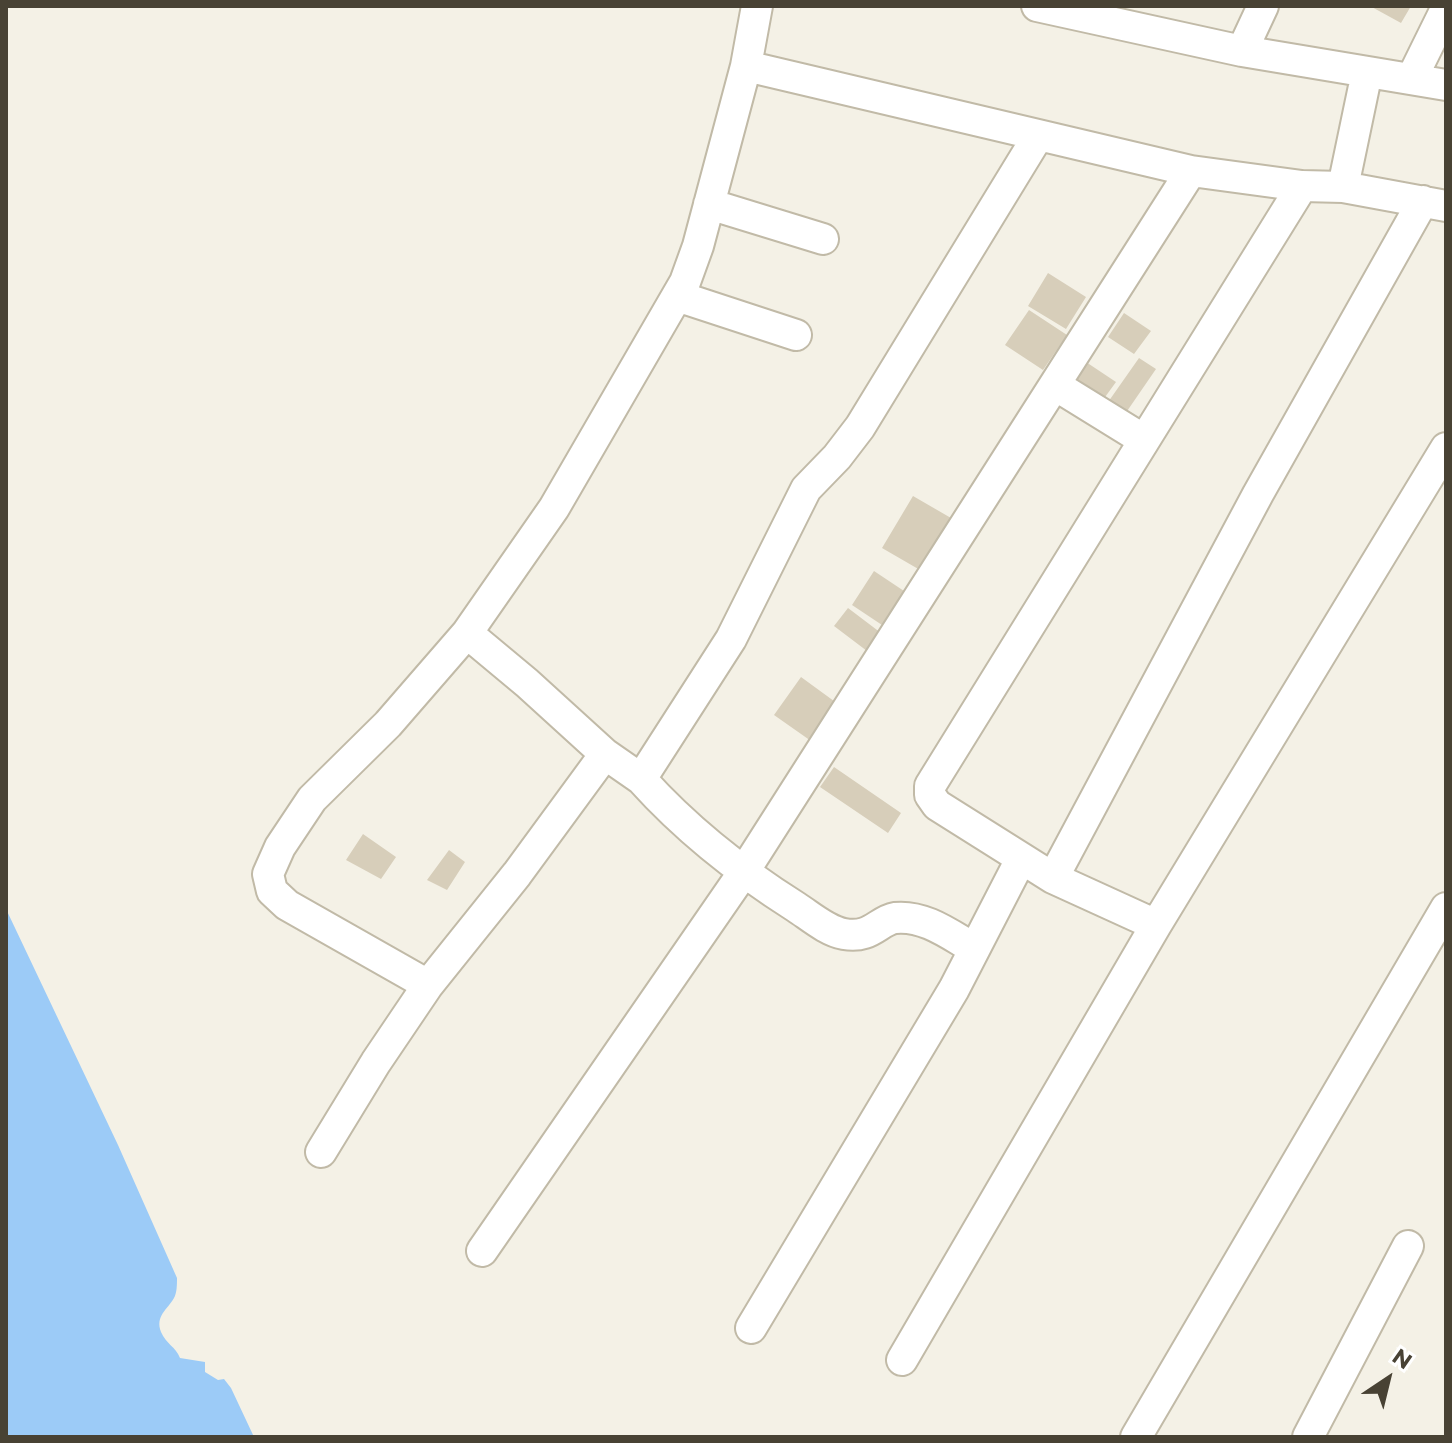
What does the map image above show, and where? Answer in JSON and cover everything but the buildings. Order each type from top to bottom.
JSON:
[{"type":"street","points":[[428,985],[287,905],[272,891],[268,874],[280,847],[312,799],[388,724],[467,633],[554,508],[677,296],[698,246],[757,6]]},
{"type":"street","points":[[1037,6],[1242,51],[1446,85]]},
{"type":"street","points":[[1242,51],[1263,6]]},
{"type":"street","points":[[1412,78],[1446,9]]},
{"type":"street","points":[[747,56],[1038,136],[1191,171],[1302,186],[1346,176],[1434,204],[1258,494],[1053,878]]},
{"type":"street","points":[[1346,176],[1367,72]]},
{"type":"street","points":[[641,779],[731,639],[806,489],[860,427],[1038,136]]},
{"type":"street","points":[[482,1251],[743,873],[1191,171]]},
{"type":"street","points":[[1156,925],[1053,878],[1021,859],[937,805],[930,795],[930,786],[1302,186]]},
{"type":"street","points":[[709,204],[823,239]]},
{"type":"street","points":[[677,296],[796,335]]},
{"type":"street","points":[[1055,385],[1144,440]]},
{"type":"street","points":[[902,1360],[1156,925],[1446,448]]},
{"type":"street","points":[[467,633],[605,754],[641,779],[667,808],[743,873],[819,922],[843,934],[870,933],[893,918],[927,921],[973,948]]},
{"type":"street","points":[[321,1152],[428,985],[517,874],[605,754]]},
{"type":"street","points":[[751,1328],[954,989],[1021,859]]},
{"type":"street","points":[[1136,1437],[1446,908]]},
{"type":"street","points":[[1308,1437],[1408,1246]]},
{"type":"water","points":[[6,909],[177,1278],[175,1296],[161,1317],[161,1332],[180,1358],[205,1362],[205,1372],[218,1380],[224,1379],[254,1437],[6,1437]]}]
